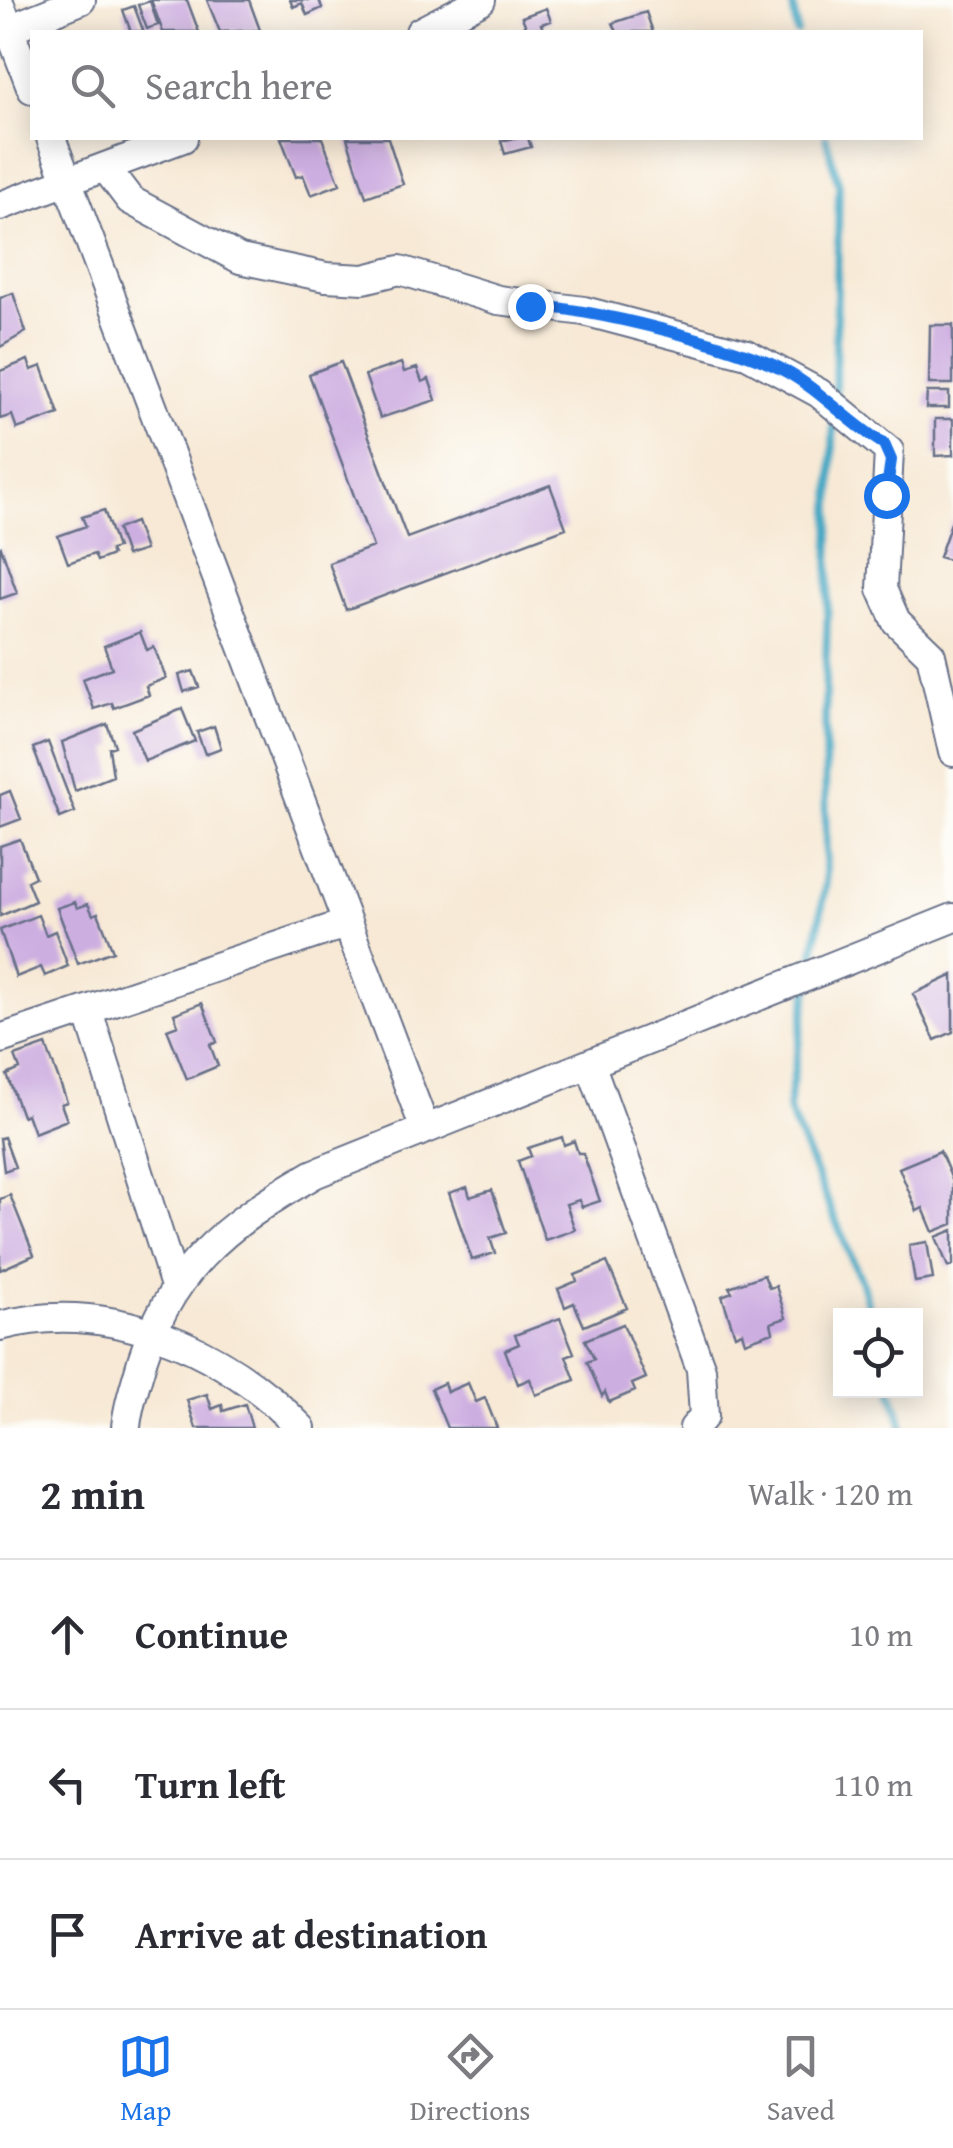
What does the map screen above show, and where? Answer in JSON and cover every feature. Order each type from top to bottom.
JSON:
[{"type":"street","points":[[30,84],[5,17],[81,0]]},
{"type":"street","points":[[424,30],[482,0]]},
{"type":"street","points":[[52,140],[344,924],[425,1129]]},
{"type":"street","points":[[0,206],[179,140]]},
{"type":"street","points":[[105,167],[130,200],[240,259],[326,277],[364,279],[400,270],[498,300],[584,311],[747,354],[819,393],[889,451],[882,589],[896,621],[930,654],[953,752]]},
{"type":"street","points":[[126,1428],[150,1329],[176,1286],[220,1236],[250,1210],[314,1174],[592,1066],[953,918]]},
{"type":"street","points":[[0,1040],[344,924]]},
{"type":"street","points":[[88,1010],[176,1286]]},
{"type":"street","points":[[592,1066],[702,1369],[704,1416],[694,1428]]},
{"type":"street","points":[[0,1326],[58,1318],[150,1329],[265,1391],[302,1428]]},
{"type":"building","points":[[151,0],[187,0],[198,30],[162,30]]},
{"type":"building","points":[[207,0],[249,0],[260,30],[219,30]]},
{"type":"building","points":[[290,0],[319,0],[322,8],[307,15],[302,3],[293,7]]},
{"type":"building","points":[[150,1],[158,25],[147,29],[138,5]]},
{"type":"building","points":[[134,6],[143,30],[130,30],[123,10]]},
{"type":"building","points":[[546,8],[551,21],[541,24],[543,30],[527,30],[522,17]]},
{"type":"building","points":[[646,12],[652,30],[616,30],[613,23]]},
{"type":"building","points":[[282,140],[323,140],[340,184],[311,195],[303,175],[296,177]]},
{"type":"building","points":[[348,140],[389,140],[403,184],[366,197]]},
{"type":"building","points":[[529,140],[531,147],[505,154],[501,141]]},
{"type":"building","points":[[13,293],[26,332],[0,347],[0,298]]},
{"type":"building","points":[[930,325],[953,325],[953,384],[929,384]]},
{"type":"building","points":[[28,360],[31,370],[42,366],[59,414],[17,429],[12,415],[0,419],[0,371]]},
{"type":"building","points":[[341,362],[407,538],[550,485],[566,528],[346,610],[329,563],[373,547],[309,374]]},
{"type":"building","points":[[401,363],[404,372],[417,368],[422,382],[429,379],[436,400],[380,418],[365,375]]},
{"type":"building","points":[[927,392],[949,392],[949,408],[926,408]]},
{"type":"building","points":[[935,419],[953,419],[953,455],[935,456]]},
{"type":"building","points":[[104,510],[117,548],[110,550],[112,555],[97,561],[94,554],[68,563],[58,536],[86,526],[82,517]]},
{"type":"building","points":[[953,520],[953,561],[939,557]]},
{"type":"building","points":[[135,522],[145,550],[126,556],[117,529]]},
{"type":"building","points":[[0,548],[17,593],[0,599]]},
{"type":"building","points":[[140,632],[147,650],[154,647],[166,678],[146,686],[149,695],[114,708],[112,703],[94,709],[83,679],[112,668],[104,646]]},
{"type":"building","points":[[193,671],[199,687],[184,692],[179,675]]},
{"type":"building","points":[[182,709],[195,741],[145,761],[132,730]]},
{"type":"building","points":[[107,724],[115,746],[109,748],[113,776],[75,791],[62,742]]},
{"type":"building","points":[[214,726],[221,748],[205,754],[197,732]]},
{"type":"building","points":[[48,742],[75,812],[60,818],[33,748]]},
{"type":"building","points":[[10,791],[21,819],[0,827],[0,795]]},
{"type":"building","points":[[20,839],[35,877],[27,881],[35,901],[0,916],[0,846]]},
{"type":"building","points":[[75,902],[77,908],[88,904],[93,915],[98,913],[113,951],[78,964],[57,908]]},
{"type":"building","points":[[38,915],[46,935],[55,931],[68,966],[45,976],[41,967],[16,977],[0,930]]},
{"type":"building","points":[[953,975],[953,1032],[935,1040],[913,994]]},
{"type":"building","points":[[202,1003],[217,1042],[210,1045],[218,1066],[187,1079],[167,1029],[178,1025],[174,1014]]},
{"type":"building","points":[[46,1045],[67,1102],[61,1104],[67,1120],[34,1133],[27,1114],[22,1116],[7,1075],[20,1069],[15,1056]]},
{"type":"building","points":[[4,1137],[15,1167],[4,1171],[0,1138]]},
{"type":"building","points":[[562,1137],[564,1145],[574,1141],[578,1153],[583,1153],[600,1201],[582,1207],[579,1200],[566,1204],[575,1230],[545,1240],[518,1161],[531,1156],[528,1148]]},
{"type":"building","points":[[940,1151],[953,1182],[953,1224],[933,1232],[923,1208],[917,1211],[899,1168]]},
{"type":"building","points":[[467,1187],[470,1197],[492,1190],[506,1233],[490,1238],[495,1253],[472,1260],[449,1193]]},
{"type":"building","points":[[10,1195],[34,1255],[0,1270],[0,1199]]},
{"type":"building","points":[[953,1230],[953,1265],[948,1267],[936,1237]]},
{"type":"building","points":[[927,1242],[933,1279],[915,1282],[909,1245]]},
{"type":"building","points":[[607,1262],[627,1308],[584,1326],[574,1303],[565,1307],[558,1289],[577,1281],[575,1275]]},
{"type":"building","points":[[764,1275],[769,1288],[776,1286],[786,1318],[771,1323],[773,1332],[745,1342],[742,1332],[735,1335],[722,1296],[732,1292],[729,1287]]},
{"type":"building","points":[[560,1318],[574,1353],[566,1356],[575,1380],[536,1395],[530,1379],[518,1384],[505,1350],[519,1344],[515,1335]]},
{"type":"building","points":[[623,1324],[646,1378],[632,1384],[635,1391],[609,1402],[605,1392],[602,1396],[587,1362],[594,1359],[585,1340]]},
{"type":"building","points":[[444,1383],[447,1392],[468,1383],[476,1402],[485,1398],[497,1428],[447,1428],[431,1389]]},
{"type":"building","points":[[207,1394],[212,1409],[222,1405],[223,1411],[245,1404],[252,1428],[196,1428],[187,1400]]},
{"type":"waterway","points":[[792,0],[797,30]]},
{"type":"waterway","points":[[827,140],[839,185],[835,396]]},
{"type":"waterway","points":[[812,965],[826,883],[825,689],[834,415]]},
{"type":"waterway","points":[[809,984],[788,1108],[862,1283],[869,1308]]},
{"type":"waterway","points":[[894,1398],[903,1428]]},
{"type":"route","points":[[530,306],[584,311],[747,354],[784,371],[884,444],[891,460],[886,495]]}]
